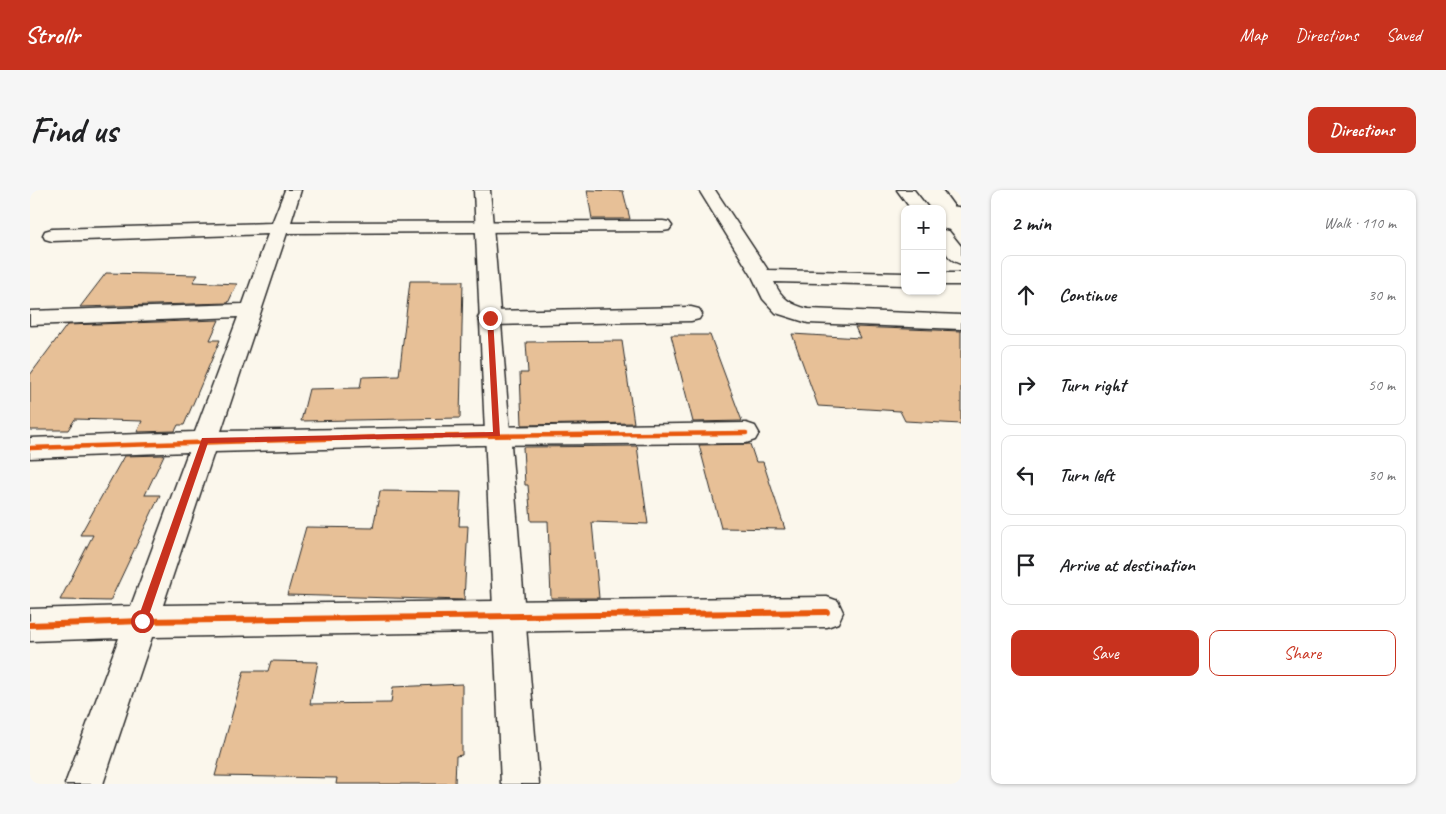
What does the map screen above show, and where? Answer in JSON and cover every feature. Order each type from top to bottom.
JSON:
[{"type":"street","points":[[84,784],[293,190]]},
{"type":"street","points":[[482,190],[520,784]]},
{"type":"street","points":[[707,190],[762,276],[775,304],[790,312],[808,316],[961,322]]},
{"type":"street","points":[[905,190],[917,205]]},
{"type":"street","points":[[952,190],[961,201]]},
{"type":"street","points":[[52,235],[279,228],[663,226]]},
{"type":"street","points":[[946,240],[961,258]]},
{"type":"street","points":[[762,276],[901,279]]},
{"type":"street","points":[[946,279],[961,279]]},
{"type":"street","points":[[30,318],[251,310]]},
{"type":"street","points":[[490,318],[691,314]]},
{"type":"street","points":[[30,448],[205,440],[497,434],[746,432]]},
{"type":"street","points":[[30,625],[142,621],[509,618],[827,612]]},
{"type":"building","points":[[587,190],[623,191],[630,219],[592,219]]},
{"type":"building","points":[[106,273],[198,275],[193,282],[237,284],[228,303],[80,307]]},
{"type":"building","points":[[410,281],[463,281],[460,418],[301,421],[309,389],[360,388],[362,377],[399,376]]},
{"type":"building","points":[[219,320],[210,340],[220,340],[184,425],[178,425],[175,431],[137,432],[142,421],[75,419],[68,430],[30,430],[30,375],[67,325]]},
{"type":"building","points":[[855,327],[961,331],[961,424],[905,421],[900,411],[818,406],[792,334],[860,338]]},
{"type":"building","points":[[671,335],[710,335],[742,421],[693,422]]},
{"type":"building","points":[[622,341],[634,423],[522,425],[520,373],[528,373],[526,342]]},
{"type":"building","points":[[750,444],[756,462],[763,462],[785,529],[721,528],[699,445]]},
{"type":"building","points":[[637,446],[648,524],[592,522],[599,598],[551,598],[548,521],[531,521],[528,485],[525,485],[523,447]]},
{"type":"building","points":[[164,455],[145,495],[160,495],[110,601],[60,600],[93,535],[80,535],[124,456]]},
{"type":"building","points":[[380,491],[461,492],[459,526],[468,526],[464,600],[287,595],[306,527],[373,528]]},
{"type":"building","points":[[271,661],[318,662],[310,704],[391,703],[393,687],[462,684],[462,755],[456,756],[455,784],[336,784],[337,778],[215,776],[244,671],[268,671]]},
{"type":"cycle path","points":[[30,448],[388,437],[746,433]]},
{"type":"cycle path","points":[[30,625],[142,621],[827,612]]},
{"type":"route","points":[[142,621],[205,440],[497,434],[490,318]]}]
